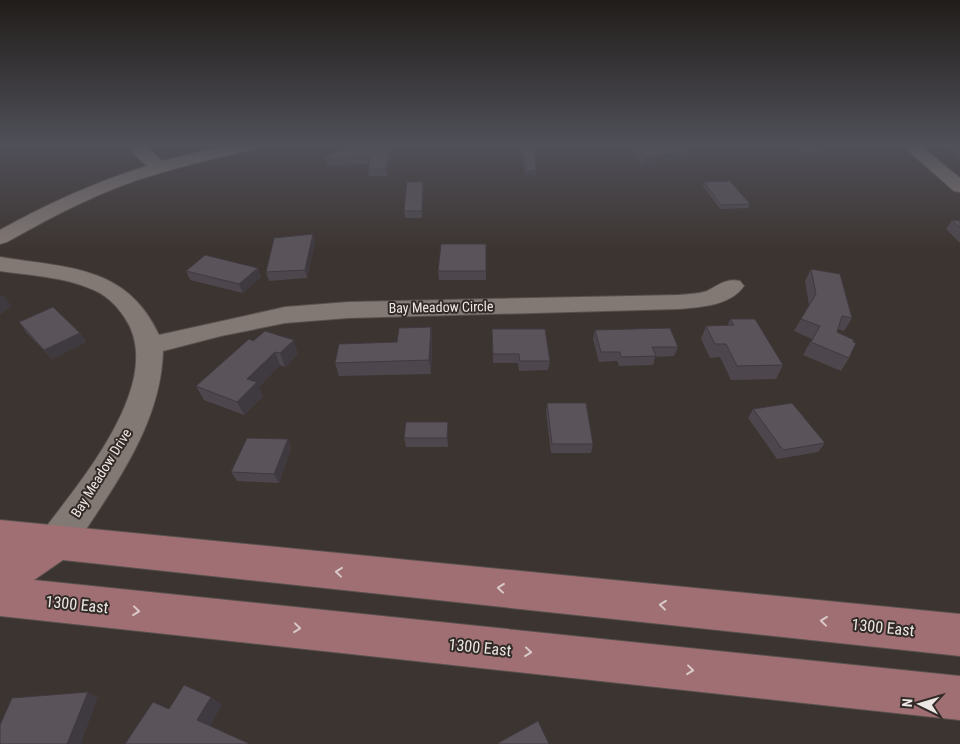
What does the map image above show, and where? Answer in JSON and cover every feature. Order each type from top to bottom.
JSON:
[{"type":"main road","name":"1300 East","points":[[0,537],[960,635]]},
{"type":"main road","points":[[0,571],[8,572],[31,562],[56,543]]},
{"type":"main road","name":"1300 East","points":[[0,596],[960,698]]},
{"type":"street","points":[[0,238],[41,214],[79,196],[123,181]]},
{"type":"street","name":"Bay Meadow Drive","points":[[0,264],[56,273],[86,280],[107,288],[122,298],[134,311],[143,327],[150,346],[149,372],[141,401],[126,436],[56,543]]},
{"type":"street","name":"Bay Meadow Circle","points":[[150,346],[221,328],[285,315],[348,310],[679,302],[711,298],[732,286]]},
{"type":"building","points":[[730,181],[750,204],[721,205],[704,182]]},
{"type":"building","points":[[407,182],[423,182],[422,211],[404,211]]},
{"type":"building","points":[[952,220],[960,221],[960,228]]},
{"type":"building","points":[[313,234],[305,270],[266,272],[274,238]]},
{"type":"building","points":[[441,244],[486,244],[486,271],[438,271]]},
{"type":"building","points":[[205,255],[258,268],[239,284],[186,271]]},
{"type":"building","points":[[811,269],[840,274],[852,318],[842,316],[837,332],[854,340],[853,342],[856,343],[849,358],[811,342],[820,326],[801,319],[816,294]]},
{"type":"building","points":[[53,307],[80,333],[44,350],[19,322]]},
{"type":"building","points":[[730,319],[755,319],[783,365],[737,366],[726,344],[715,344],[706,326],[734,325]]},
{"type":"building","points":[[431,327],[429,360],[335,363],[339,344],[397,342],[399,328]]},
{"type":"building","points":[[670,328],[678,347],[652,347],[656,356],[621,357],[620,352],[601,352],[595,330]]},
{"type":"building","points":[[492,329],[545,329],[550,361],[520,361],[519,354],[493,354]]},
{"type":"building","points":[[265,331],[294,340],[280,353],[275,352],[247,379],[257,382],[237,402],[196,386],[249,339],[253,341]]},
{"type":"building","points":[[547,403],[586,403],[593,444],[552,444]]},
{"type":"building","points":[[792,403],[825,443],[783,450],[753,409]]},
{"type":"building","points":[[406,422],[448,422],[447,438],[404,438]]},
{"type":"building","points":[[247,438],[288,439],[274,474],[231,472]]},
{"type":"building","points":[[184,685],[211,697],[197,720],[250,744],[125,744],[153,702],[169,709]]},
{"type":"building","points":[[88,692],[67,744],[0,744],[0,725],[12,698]]},
{"type":"building","points":[[538,721],[549,744],[498,743]]}]
